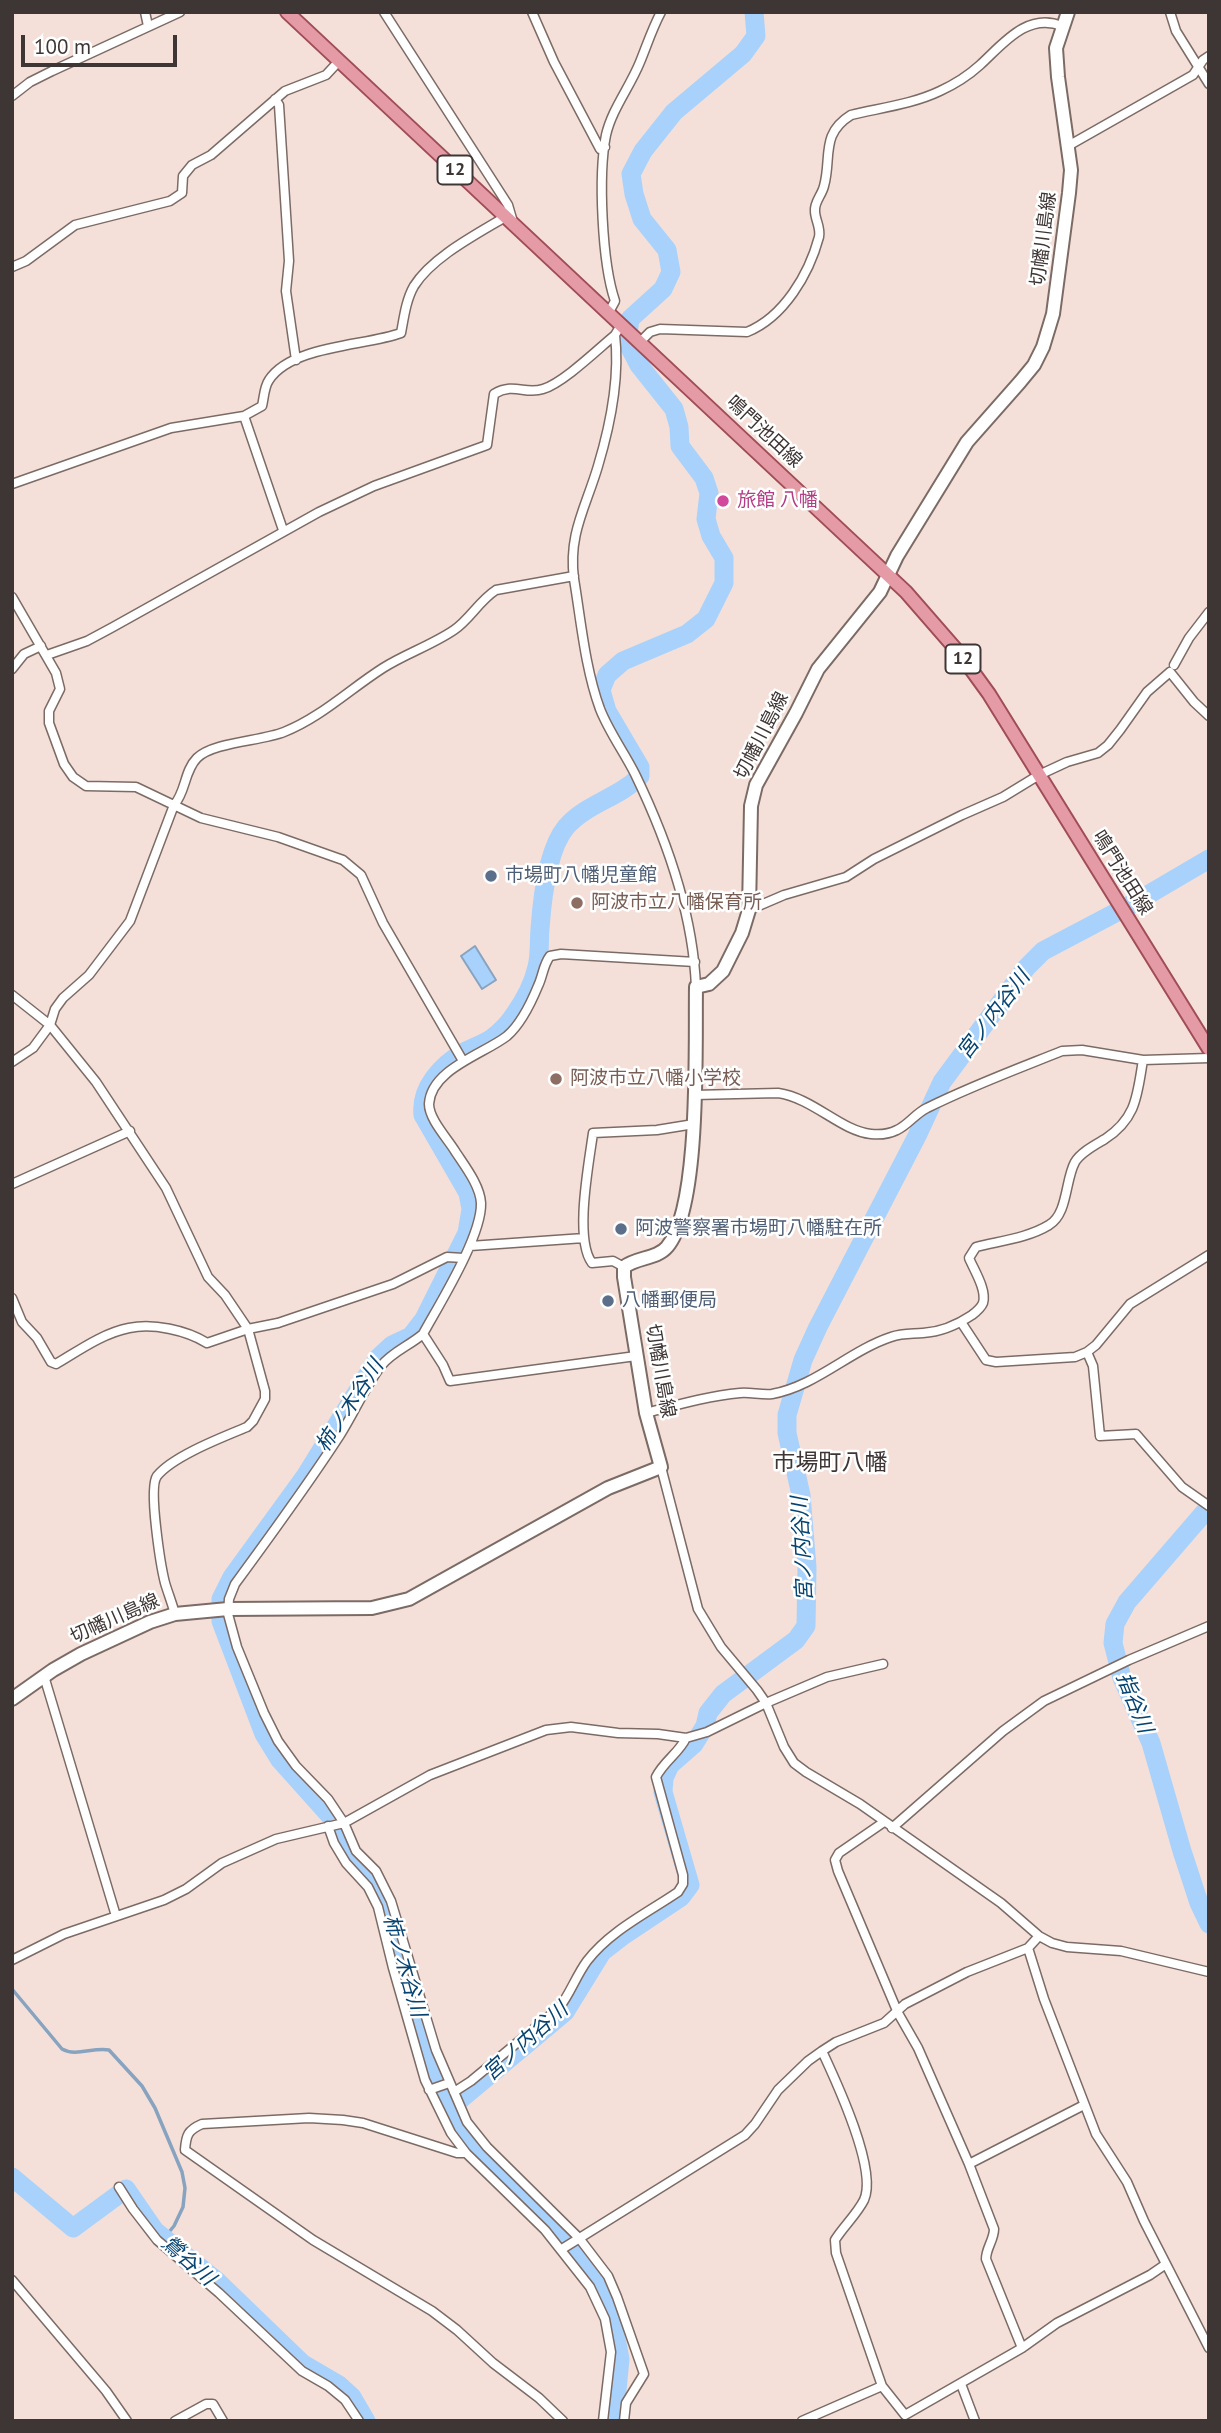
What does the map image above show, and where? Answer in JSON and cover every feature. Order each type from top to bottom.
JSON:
[{"type":"main road","name":"鳴門池田線","points":[[287,12],[609,312],[620,329],[637,340],[906,592],[960,654],[989,694],[1209,1049]]},
{"type":"main road","name":"切幡川島線","points":[[696,987],[709,984],[723,971],[742,933],[749,910],[751,806],[756,785],[818,670],[874,600],[897,556],[967,442],[1020,383],[1034,365],[1043,346],[1053,314],[1071,170],[1056,48],[1068,12]]},
{"type":"main road","points":[[624,1267],[632,1261],[666,1249],[677,1232],[689,1179],[694,1124],[696,987]]},
{"type":"main road","name":"切幡川島線","points":[[12,1699],[81,1654],[150,1622],[175,1614],[223,1610],[372,1608],[409,1599],[608,1488],[661,1467],[646,1413],[624,1267]]},
{"type":"street","points":[[145,12],[148,26]]},
{"type":"street","points":[[12,96],[30,82],[180,12]]},
{"type":"street","points":[[12,484],[171,428],[244,416],[262,406],[267,382],[275,372],[296,360],[329,347],[401,333],[407,303],[414,286],[424,273],[468,239],[510,221],[508,205],[384,12]]},
{"type":"street","points":[[532,12],[554,62],[600,149],[604,147]]},
{"type":"street","points":[[609,312],[615,301],[608,282],[604,239],[604,147],[610,121],[640,63],[661,12]]},
{"type":"street","points":[[1170,12],[1176,31],[1209,84]]},
{"type":"street","points":[[637,340],[660,329],[747,332],[757,328],[783,306],[806,268],[820,234],[814,212],[824,185],[828,145],[842,120],[851,115],[925,97],[942,90],[978,66],[1021,29],[1039,22],[1052,22],[1062,26]]},
{"type":"street","points":[[1068,146],[1193,75],[1209,56]]},
{"type":"street","points":[[12,267],[26,261],[75,225],[170,201],[182,193],[183,176],[192,165],[220,148],[285,91],[326,75],[339,61]]},
{"type":"street","points":[[275,99],[279,104],[289,261],[286,291],[296,360]]},
{"type":"street","points":[[47,655],[86,641],[283,530],[374,486],[487,445],[494,394],[504,387],[540,390],[553,385],[620,329]]},
{"type":"street","points":[[620,329],[613,393],[598,466],[574,534],[574,576],[591,677],[600,709],[632,768],[661,832],[673,869],[695,962],[696,987]]},
{"type":"street","points":[[244,416],[283,530]]},
{"type":"street","points":[[12,1062],[33,1048],[50,1025],[55,1009],[89,975],[130,921],[174,805],[180,799],[190,769],[198,757],[240,742],[295,728],[384,667],[453,631],[485,597],[496,590],[574,576]]},
{"type":"street","points":[[12,597],[56,673],[60,689],[49,711],[50,723],[64,764],[73,777],[86,786],[135,787],[201,818],[278,836],[343,860],[361,875],[383,923],[463,1061]]},
{"type":"street","points":[[1174,665],[1189,638],[1209,612]]},
{"type":"street","points":[[12,669],[24,654],[41,646]]},
{"type":"street","points":[[749,910],[784,895],[846,877],[874,859],[1003,797],[1039,775],[1067,762],[1098,753],[1108,745],[1147,692],[1170,672],[1209,716]]},
{"type":"street","points":[[12,1298],[22,1322],[37,1338],[51,1362],[56,1364],[99,1339],[129,1328],[173,1328],[192,1333],[207,1343],[248,1329],[278,1324],[382,1288],[458,1257],[470,1246],[479,1224],[481,1201],[477,1188],[433,1117],[429,1106],[433,1092],[445,1076],[463,1061],[486,1051],[509,1034],[525,1013],[550,957],[561,954],[695,962]]},
{"type":"street","points":[[12,995],[50,1025],[65,1041],[130,1131],[166,1188],[208,1277],[225,1295],[248,1329],[265,1391],[265,1399],[247,1427],[189,1453],[158,1476],[155,1482],[154,1504],[164,1581],[175,1614]]},
{"type":"street","points":[[694,1095],[790,1095],[801,1098],[846,1125],[867,1134],[886,1134],[899,1130],[926,1108],[1062,1051],[1082,1050],[1143,1060],[1209,1058]]},
{"type":"street","points":[[646,1413],[701,1398],[743,1392],[771,1394],[822,1375],[839,1361],[889,1338],[906,1333],[922,1334],[944,1329],[961,1322],[978,1310],[983,1302],[983,1290],[970,1258],[976,1247],[1051,1224],[1060,1210],[1077,1159],[1119,1129],[1132,1113],[1143,1060]]},
{"type":"street","points":[[624,1267],[612,1261],[592,1264],[586,1255],[586,1189],[593,1133],[657,1130],[694,1124]]},
{"type":"street","points":[[12,1184],[130,1131]]},
{"type":"street","points":[[470,1246],[584,1238]]},
{"type":"street","points":[[961,1322],[986,1360],[996,1362],[1075,1357],[1096,1345],[1130,1304],[1209,1255]]},
{"type":"street","points":[[458,1257],[423,1334],[412,1344],[393,1354],[380,1367],[349,1422],[236,1584],[223,1610],[278,1741],[296,1766],[328,1799],[336,1825],[376,1871],[391,1900],[447,2084],[457,2098],[467,2122],[486,2147],[577,2239],[608,2276],[644,2374],[626,2403],[624,2421]]},
{"type":"street","points":[[423,1334],[450,1381],[636,1356]]},
{"type":"street","points":[[1087,1352],[1093,1366],[1100,1436],[1136,1434],[1182,1488],[1209,1506]]},
{"type":"street","points":[[661,1467],[698,1609],[721,1647],[765,1703],[794,1763],[860,1804],[1001,1903],[1039,1936],[1067,1947],[1121,1951],[1209,1972]]},
{"type":"street","points":[[892,1828],[1020,1717],[1044,1701],[1111,1668],[1209,1626]]},
{"type":"street","points":[[12,1960],[64,1934],[164,1900],[222,1863],[276,1839],[336,1825],[430,1775],[546,1730],[571,1727],[689,1737],[708,1732],[765,1703],[827,1677],[883,1664]]},
{"type":"street","points":[[44,1676],[116,1916]]},
{"type":"street","points":[[457,2098],[471,2081],[559,2008],[569,1995],[585,1963],[604,1942],[678,1892],[683,1884],[683,1875],[656,1777],[662,1765],[689,1737]]},
{"type":"street","points":[[884,1822],[839,1853],[835,1860],[898,2013],[918,2048],[969,2164],[994,2229],[986,2259],[1022,2348]]},
{"type":"street","points":[[336,1825],[334,1843],[346,1863],[368,1886],[379,1907],[393,1968],[431,2089],[451,2133],[466,2153],[563,2249],[590,2287],[604,2319],[611,2352],[603,2421]]},
{"type":"street","points":[[563,2249],[746,2135],[778,2090],[822,2051],[836,2042],[884,2023],[905,2004],[955,1978],[1028,1948],[1039,1936]]},
{"type":"street","points":[[1028,1948],[1084,2105],[1097,2134],[1127,2182],[1209,2348]]},
{"type":"street","points":[[822,2051],[846,2100],[866,2174],[865,2199],[835,2240],[836,2253],[882,2386],[905,2415],[1022,2348],[1057,2323],[1150,2276],[1166,2264]]},
{"type":"street","points":[[431,2089],[447,2084]]},
{"type":"street","points":[[969,2164],[1084,2105]]},
{"type":"street","points":[[466,2153],[457,2153],[363,2123],[309,2118],[202,2124],[186,2135],[185,2150],[313,2240],[432,2311],[539,2398],[563,2421]]},
{"type":"street","points":[[121,2191],[158,2240],[302,2371],[328,2386],[345,2400],[359,2421]]},
{"type":"street","points":[[12,2280],[106,2391],[127,2421]]},
{"type":"street","points":[[961,2384],[975,2421]]},
{"type":"street","points":[[802,2421],[882,2386]]},
{"type":"street","points":[[175,2421],[206,2404],[213,2404],[223,2421]]},
{"type":"water","points":[[475,946],[496,980],[482,989],[461,956]]},
{"type":"waterway","name":"柿ノ木谷川","points":[[614,2421],[620,2359],[612,2318],[595,2278],[556,2230],[501,2178],[464,2138],[434,2074],[406,1986],[386,1903],[375,1881],[351,1857],[331,1817],[280,1760],[264,1734],[221,1621],[221,1599],[232,1577],[306,1475],[378,1358],[392,1345],[411,1336],[424,1319],[467,1233],[471,1209],[468,1193],[423,1115],[425,1096],[434,1078],[447,1064],[498,1033],[525,998],[538,962],[542,904],[550,862],[566,827],[583,812],[623,790],[640,776],[640,767],[607,711],[601,690],[607,675],[623,661],[687,634],[706,619],[724,583],[724,558],[711,536],[706,519],[709,493],[704,478],[680,446],[674,409],[639,365],[627,342],[630,319],[663,289],[671,272],[667,250],[642,219],[631,174],[643,151],[674,112],[743,54],[756,36],[754,12]]},
{"type":"waterway","name":"宮ノ内谷川","points":[[449,2109],[565,2012],[602,1952],[681,1897],[690,1885],[663,1792],[664,1778],[670,1765],[694,1744],[705,1726],[708,1713],[723,1694],[796,1640],[806,1626],[807,1567],[801,1495],[787,1433],[787,1415],[803,1360],[818,1327],[942,1082],[1026,968],[1043,951],[1134,903],[1209,859]]},
{"type":"waterway","name":"指谷川","points":[[1209,1507],[1127,1602],[1115,1624],[1113,1643],[1122,1678],[1151,1743],[1182,1851],[1209,1924]]},
{"type":"waterway","points":[[12,1989],[62,2049],[73,2052],[109,2050],[142,2086],[155,2108],[182,2172],[185,2188],[183,2207],[174,2226],[164,2238]]},
{"type":"waterway","name":"鶯谷川","points":[[12,2177],[73,2228],[126,2189],[155,2231],[218,2282],[303,2364],[339,2385],[352,2397],[366,2421]]},
{"type":"place","name":"旅館 八幡","points":[[723,501]]},
{"type":"place","name":"市場町八幡児童館","points":[[491,876]]},
{"type":"place","name":"阿波市立八幡保育所","points":[[577,903]]},
{"type":"place","name":"阿波市立八幡小学校","points":[[556,1079]]},
{"type":"place","name":"阿波警察署市場町八幡駐在所","points":[[621,1229]]},
{"type":"place","name":"八幡郵便局","points":[[608,1301]]},
{"type":"district","name":"市場町八幡","points":[[830,1463]]}]
